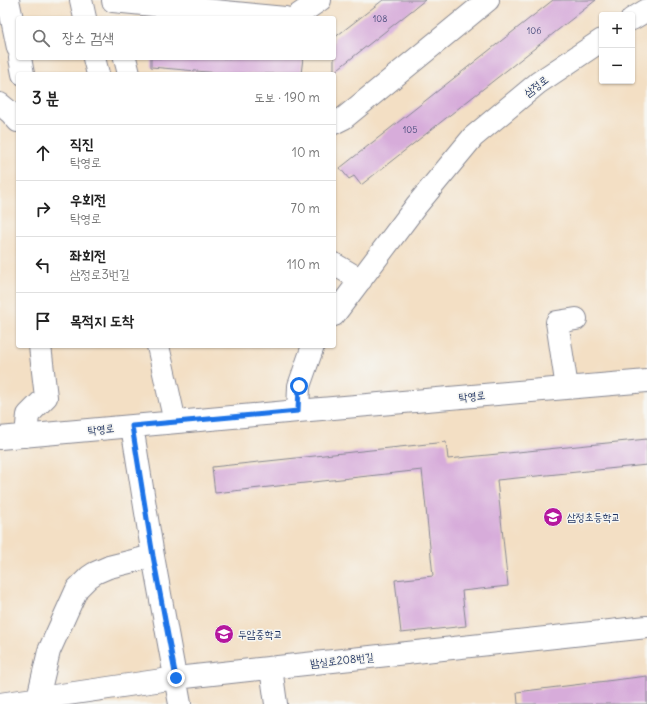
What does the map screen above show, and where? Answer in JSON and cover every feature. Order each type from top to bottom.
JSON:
[{"type":"street","points":[[8,0],[16,38]]},
{"type":"street","points":[[81,0],[85,16]]},
{"type":"street","points":[[297,16],[320,0]]},
{"type":"street","points":[[336,122],[344,118],[488,0]]},
{"type":"street","points":[[114,6],[256,16]]},
{"type":"street","points":[[635,17],[647,10]]},
{"type":"street","name":"삼정로","points":[[361,280],[416,206],[473,137],[538,83],[599,42]]},
{"type":"street","points":[[20,60],[23,72]]},
{"type":"street","points":[[94,60],[98,72]]},
{"type":"street","points":[[126,60],[129,72]]},
{"type":"street","points":[[0,104],[16,119]]},
{"type":"street","points":[[336,265],[361,280],[336,312]]},
{"type":"street","points":[[567,388],[557,322],[576,319]]},
{"type":"street","points":[[26,436],[28,415],[46,397],[40,348]]},
{"type":"street","points":[[158,348],[175,422]]},
{"type":"street","points":[[298,411],[299,386],[312,348]]},
{"type":"street","name":"탁영로","points":[[0,438],[298,411],[647,382]]},
{"type":"street","points":[[132,426],[153,556],[180,704]]},
{"type":"street","points":[[38,698],[49,651],[77,589],[89,576],[109,567],[153,556]]},
{"type":"street","name":"밤실로208번길","points":[[5,704],[176,678],[647,627]]},
{"type":"street","points":[[272,668],[276,704]]},
{"type":"building","points":[[383,0],[425,0],[334,72],[334,60],[336,60],[336,36]]},
{"type":"building","points":[[553,0],[596,0],[361,185],[354,176],[349,179],[340,168]]},
{"type":"building","points":[[151,60],[303,60],[301,72],[207,72],[151,67]]},
{"type":"building","points":[[647,439],[647,465],[497,480],[508,586],[462,591],[466,626],[401,633],[395,580],[433,576],[422,470],[215,493],[212,467],[446,442],[448,459]]},
{"type":"building","points":[[647,676],[647,704],[518,704],[517,692]]},
{"type":"place","name":"삼정초등학교","points":[[553,517]]},
{"type":"place","name":"두암중학교","points":[[224,634]]},
{"type":"route","points":[[176,678],[153,556],[132,426],[298,411],[299,386]]}]
